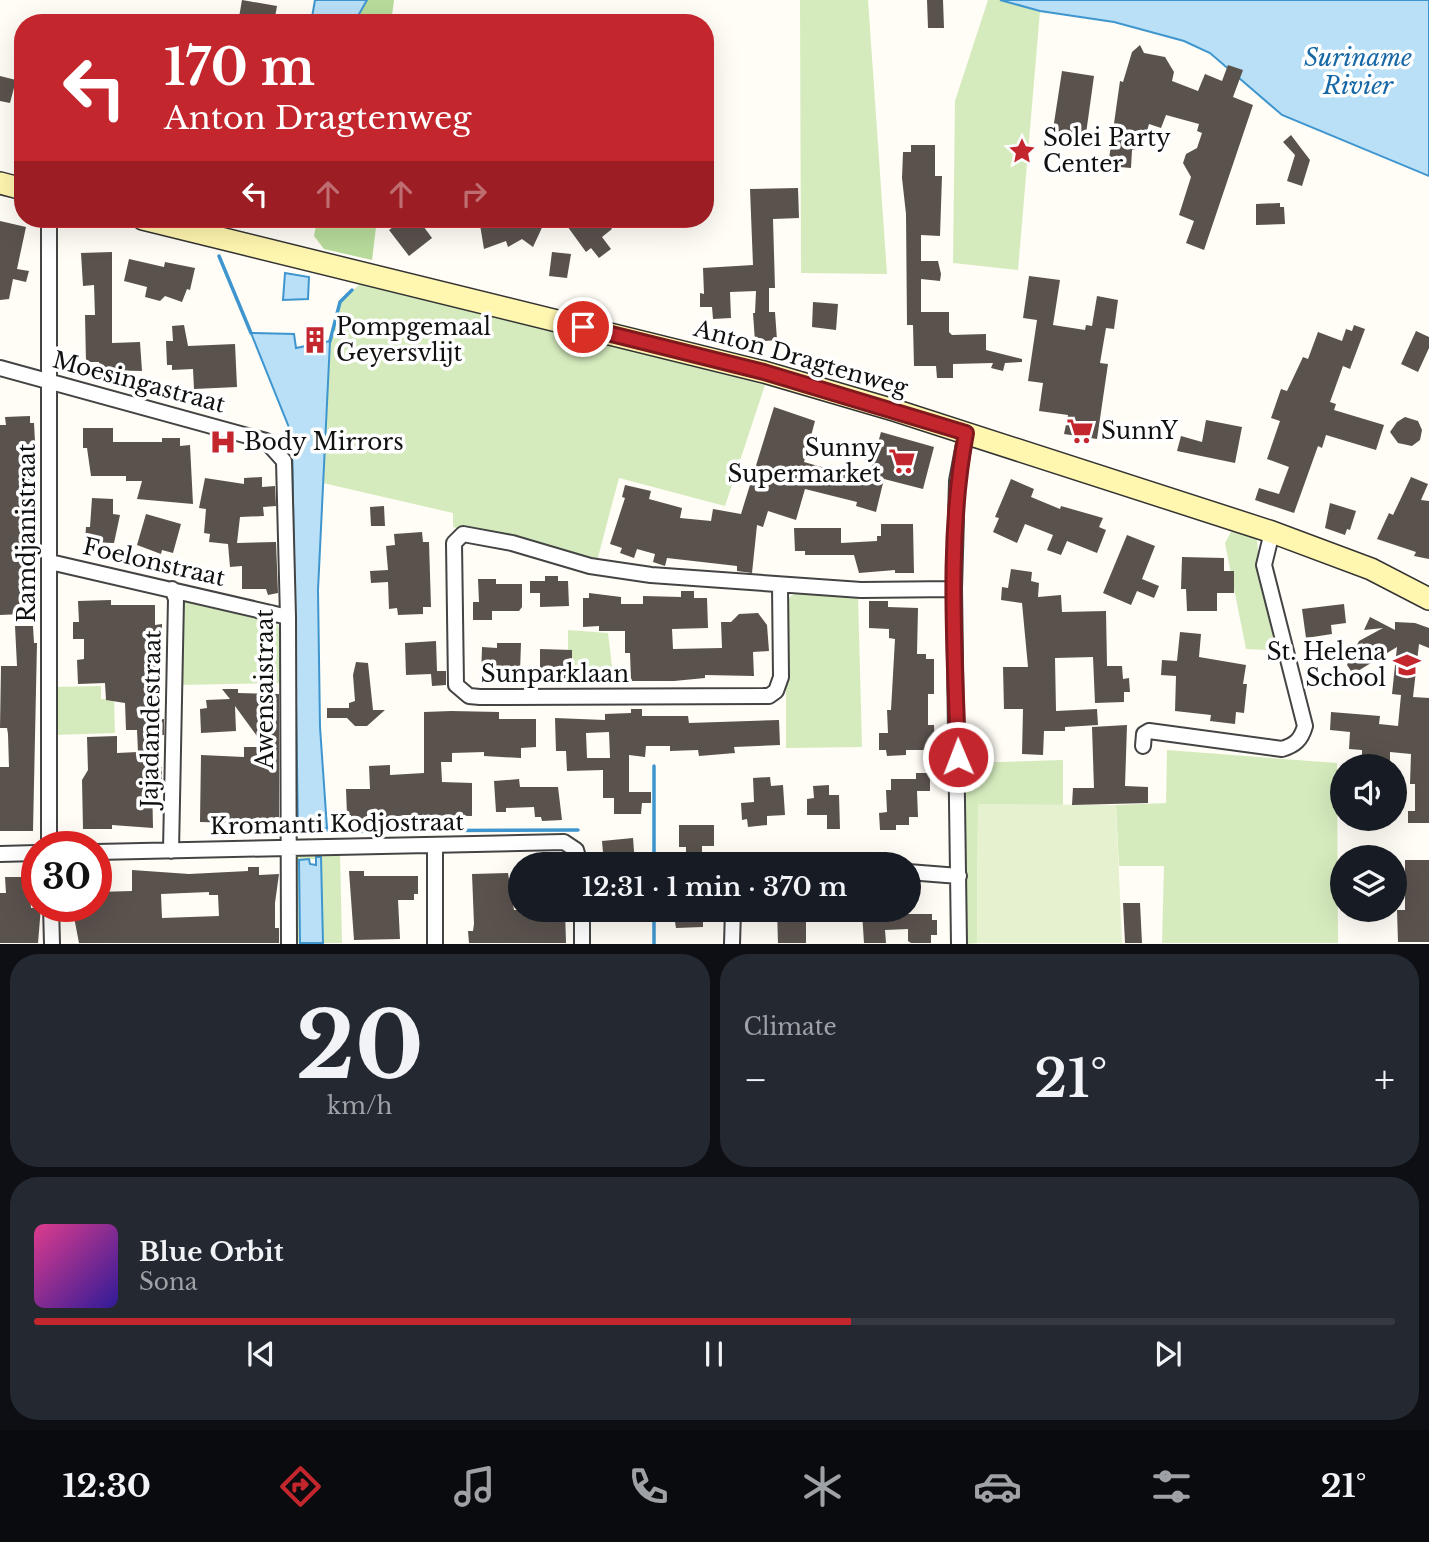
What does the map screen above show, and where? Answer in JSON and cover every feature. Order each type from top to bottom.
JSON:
[{"type":"main road","name":"Anton Dragtenweg","points":[[180,228],[764,372],[966,433],[1272,531],[1371,569],[1429,599]]},
{"type":"street","name":"Ramdjanistraat","points":[[49,228],[49,831]]},
{"type":"street","name":"Moesingastraat","points":[[0,368],[266,441]]},
{"type":"street","points":[[959,943],[954,589],[957,481],[966,433]]},
{"type":"street","name":"Awensaistraat","points":[[266,441],[284,461],[288,617],[289,943]]},
{"type":"street","points":[[1143,746],[1142,737],[1149,731],[1282,749],[1293,746],[1302,737],[1305,726],[1264,565],[1272,531]]},
{"type":"street","name":"Sunparklaan","points":[[780,586],[780,677],[776,691],[769,696],[480,697],[469,696],[456,685],[454,543],[463,534],[512,543],[590,566],[780,586],[861,590],[954,589]]},
{"type":"street","name":"Foelonstraat","points":[[50,562],[288,617]]},
{"type":"street","name":"Jajadandestraat","points":[[171,851],[176,599],[172,589]]},
{"type":"street","name":"Kromanti Kodjostraat","points":[[112,852],[564,842],[573,852]]},
{"type":"street","points":[[435,845],[435,943]]},
{"type":"street","points":[[0,854],[21,853]]},
{"type":"street","points":[[921,873],[959,876]]},
{"type":"street","points":[[51,922],[52,943]]},
{"type":"street","points":[[582,922],[582,943]]},
{"type":"street","points":[[732,943],[733,922]]},
{"type":"green space","points":[[367,0],[394,0],[392,14],[359,14]]},
{"type":"green space","points":[[800,0],[868,0],[887,274],[801,273]]},
{"type":"green space","points":[[988,0],[1000,0],[1040,11],[1018,270],[953,263],[955,101]]},
{"type":"green space","points":[[315,228],[376,228],[372,260],[324,249],[314,236]]},
{"type":"green space","points":[[362,282],[765,385],[725,506],[619,478],[597,561],[453,527],[453,513],[323,483],[330,341],[340,302]]},
{"type":"green space","points":[[1233,528],[1257,538],[1259,563],[1276,643],[1269,650],[1246,649],[1225,543]]},
{"type":"green space","points":[[800,592],[858,595],[862,747],[786,748],[786,604],[791,596]]},
{"type":"green space","points":[[178,593],[274,619],[280,629],[281,683],[177,685]]},
{"type":"green space","points":[[568,630],[608,633],[614,683],[568,684]]},
{"type":"green space","points":[[101,686],[101,699],[114,699],[115,733],[54,735],[53,687]]},
{"type":"green space","points":[[1167,750],[1330,762],[1330,831],[1337,831],[1337,845],[1330,845],[1330,922],[1338,922],[1338,943],[1162,943],[1164,866],[1119,866],[1116,805],[1166,803]]},
{"type":"green space","points":[[1063,760],[1063,805],[978,805],[977,943],[964,944],[965,763]]},
{"type":"green space","points":[[978,804],[1116,805],[1122,943],[977,943]]},
{"type":"green space","points":[[340,852],[342,943],[323,943],[321,858],[299,861],[300,943],[292,944],[294,856],[299,853]]},
{"type":"water","points":[[315,0],[367,0],[359,14],[313,14]]},
{"type":"water","name":"Suriname Rivier","points":[[1000,0],[1429,0],[1429,176],[1282,115],[1210,53],[1184,41],[1114,22],[1040,11]]},
{"type":"water","points":[[285,273],[309,277],[308,299],[283,300]]},
{"type":"water","points":[[251,333],[294,334],[296,348],[330,341],[318,590],[320,727],[327,828],[316,833],[312,826],[308,833],[298,833],[292,435]]},
{"type":"water","points":[[316,857],[321,857],[323,943],[300,943],[299,860],[309,859],[310,864],[316,865]]},
{"type":"building","points":[[242,0],[277,6],[276,14],[240,14]]},
{"type":"building","points":[[927,0],[943,0],[944,28],[928,28]]},
{"type":"building","points":[[1140,45],[1144,53],[1165,57],[1174,72],[1172,81],[1198,91],[1205,74],[1222,81],[1228,65],[1243,70],[1233,97],[1253,105],[1204,250],[1186,243],[1194,221],[1179,215],[1191,177],[1183,163],[1186,154],[1197,148],[1202,133],[1197,131],[1199,124],[1166,115],[1161,128],[1149,124],[1144,142],[1139,148],[1132,150],[1131,168],[1108,166],[1120,81],[1123,82],[1132,52]]},
{"type":"building","points":[[1062,71],[1094,76],[1085,141],[1052,136]]},
{"type":"building","points":[[0,76],[14,80],[10,103],[0,101]]},
{"type":"building","points":[[1291,135],[1310,160],[1302,186],[1287,181],[1295,155],[1283,142]]},
{"type":"building","points":[[911,145],[935,145],[935,176],[942,176],[940,236],[921,235],[921,261],[938,261],[940,281],[921,279],[921,312],[949,312],[949,332],[952,335],[986,334],[986,350],[1022,359],[1022,362],[1005,363],[1003,371],[991,368],[993,363],[953,364],[953,378],[937,378],[936,366],[914,366],[913,325],[907,325],[906,214],[902,178],[903,152],[911,152]]},
{"type":"building","points":[[798,188],[799,218],[773,219],[775,288],[769,288],[769,312],[775,312],[777,340],[755,342],[753,313],[756,291],[730,292],[731,318],[713,319],[712,307],[700,307],[700,293],[704,294],[703,268],[753,265],[750,189]]},
{"type":"building","points":[[1280,203],[1280,207],[1284,207],[1285,224],[1256,225],[1256,204]]},
{"type":"building","points":[[0,221],[14,224],[14,228],[26,228],[17,269],[29,271],[26,282],[13,279],[9,299],[0,300]]},
{"type":"building","points":[[425,228],[432,238],[409,256],[389,230]]},
{"type":"building","points":[[480,228],[542,228],[533,247],[522,239],[508,247],[506,241],[484,249]]},
{"type":"building","points":[[569,228],[611,228],[602,237],[611,249],[599,258],[591,248],[586,252]]},
{"type":"building","points":[[112,252],[112,343],[140,342],[142,371],[100,370],[99,362],[86,362],[85,315],[95,315],[94,285],[83,286],[81,253]]},
{"type":"building","points":[[552,252],[571,254],[567,278],[549,276]]},
{"type":"building","points":[[129,259],[164,267],[165,262],[195,268],[190,290],[187,289],[182,302],[165,296],[160,301],[145,297],[147,287],[124,281]]},
{"type":"building","points":[[1029,276],[1060,280],[1053,325],[1085,330],[1086,325],[1092,326],[1097,296],[1118,300],[1114,329],[1106,328],[1100,363],[1108,364],[1097,439],[1064,434],[1068,415],[1039,411],[1043,383],[1028,381],[1037,320],[1023,318]]},
{"type":"building","points":[[813,302],[838,304],[836,330],[812,327]]},
{"type":"building","points":[[184,325],[188,346],[235,344],[237,387],[194,389],[193,369],[172,370],[172,365],[167,365],[166,341],[173,341],[172,326]]},
{"type":"building","points":[[1354,325],[1365,329],[1350,369],[1343,366],[1330,402],[1336,404],[1334,410],[1384,425],[1376,450],[1326,435],[1322,448],[1318,446],[1294,513],[1255,500],[1259,488],[1279,494],[1289,467],[1267,459],[1280,421],[1271,418],[1281,389],[1287,391],[1303,357],[1308,359],[1318,332],[1342,341],[1346,329],[1352,331]]},
{"type":"building","points":[[1416,331],[1429,337],[1429,348],[1418,372],[1401,364]]},
{"type":"building","points":[[774,407],[815,421],[804,462],[839,472],[840,469],[869,476],[881,432],[934,447],[923,489],[884,479],[876,512],[856,506],[857,502],[805,489],[796,520],[768,511],[763,527],[757,525],[752,573],[737,571],[737,566],[667,558],[665,566],[653,562],[655,554],[637,549],[634,558],[620,553],[622,548],[610,544],[625,498],[622,497],[625,485],[651,491],[649,499],[682,508],[680,518],[711,521],[713,509],[741,514]]},
{"type":"building","points":[[30,416],[30,423],[34,423],[35,442],[35,597],[20,597],[22,614],[0,615],[0,425],[6,425],[5,417]]},
{"type":"building","points":[[1405,417],[1418,421],[1422,430],[1420,440],[1412,446],[1398,443],[1390,432],[1397,422]]},
{"type":"building","points":[[1206,420],[1242,427],[1235,463],[1177,451],[1181,436],[1202,442]]},
{"type":"building","points":[[83,428],[113,428],[113,442],[162,442],[162,438],[180,438],[180,446],[190,445],[193,504],[137,499],[142,481],[126,481],[126,476],[91,476],[87,448],[83,448]]},
{"type":"building","points":[[262,477],[262,487],[275,486],[276,506],[263,507],[264,516],[240,517],[237,543],[276,542],[278,593],[268,595],[266,589],[242,589],[242,566],[230,567],[228,544],[209,542],[210,534],[204,533],[206,509],[199,508],[205,478],[244,484],[244,478]]},
{"type":"building","points":[[1411,477],[1428,484],[1421,500],[1429,501],[1429,559],[1414,556],[1416,552],[1377,539],[1389,513],[1393,515]]},
{"type":"building","points":[[1011,479],[1034,489],[1031,497],[1060,509],[1061,506],[1103,518],[1099,527],[1106,530],[1097,553],[1067,541],[1061,555],[1047,550],[1053,535],[1025,524],[1017,543],[993,532],[999,518],[995,517]]},
{"type":"building","points":[[92,498],[113,499],[113,514],[120,515],[114,543],[85,542],[86,527],[90,527]]},
{"type":"building","points":[[1330,503],[1356,511],[1350,530],[1347,529],[1345,535],[1325,528]]},
{"type":"building","points":[[384,506],[385,526],[371,526],[370,507]]},
{"type":"building","points":[[146,514],[181,524],[173,553],[162,550],[161,554],[137,545]]},
{"type":"building","points":[[881,524],[913,524],[914,573],[895,573],[895,570],[859,573],[854,555],[805,555],[805,551],[795,551],[794,528],[841,528],[841,543],[877,541],[877,536],[881,536]]},
{"type":"building","points":[[422,532],[423,542],[429,542],[431,607],[423,607],[423,614],[398,615],[397,608],[389,609],[388,582],[371,583],[370,571],[388,570],[386,546],[395,545],[394,534]]},
{"type":"building","points":[[1127,535],[1155,546],[1142,579],[1159,586],[1154,598],[1137,591],[1131,605],[1103,593]]},
{"type":"building","points":[[1182,557],[1224,558],[1224,571],[1234,571],[1234,593],[1217,593],[1217,611],[1187,611],[1186,589],[1181,589]]},
{"type":"building","points":[[1011,569],[1032,572],[1031,581],[1039,583],[1038,597],[1061,595],[1062,612],[1106,611],[1107,666],[1122,666],[1123,679],[1129,678],[1130,692],[1124,692],[1124,702],[1095,703],[1093,657],[1055,658],[1056,711],[1097,709],[1098,725],[1065,727],[1065,731],[1044,731],[1043,755],[1022,754],[1023,709],[1004,709],[1003,667],[1028,667],[1022,603],[1001,600],[1002,587],[1008,588]]},
{"type":"building","points":[[545,576],[558,576],[558,581],[568,581],[569,606],[540,607],[540,593],[530,593],[530,581],[545,581]]},
{"type":"building","points":[[478,579],[496,579],[496,584],[522,584],[522,607],[519,611],[492,611],[492,620],[473,620],[473,602],[479,602]]},
{"type":"building","points":[[681,591],[694,591],[694,598],[707,598],[708,628],[672,629],[673,649],[722,648],[721,622],[731,622],[739,614],[758,613],[767,625],[769,651],[753,652],[754,676],[705,675],[705,678],[674,681],[631,681],[630,653],[625,653],[625,631],[599,631],[599,626],[583,627],[583,598],[589,598],[589,593],[621,597],[621,604],[643,604],[643,596],[681,597]]},
{"type":"building","points":[[111,600],[111,605],[155,605],[155,625],[162,624],[162,636],[157,636],[157,684],[159,719],[164,719],[164,735],[153,736],[155,767],[162,767],[162,781],[152,782],[153,828],[112,825],[112,829],[83,829],[82,780],[88,770],[87,737],[117,736],[117,753],[138,752],[137,730],[126,730],[125,703],[106,700],[105,683],[78,684],[77,660],[84,659],[84,639],[73,639],[73,622],[79,622],[78,601]]},
{"type":"building","points":[[869,601],[888,601],[888,607],[918,608],[917,654],[926,654],[926,659],[934,659],[934,694],[928,694],[928,725],[934,725],[935,750],[906,750],[906,755],[887,756],[886,750],[879,750],[879,733],[888,733],[887,710],[891,710],[895,639],[889,638],[889,629],[869,628]]},
{"type":"building","points":[[1344,604],[1346,623],[1331,625],[1332,634],[1306,638],[1302,609]]},
{"type":"building","points":[[1370,617],[1395,630],[1395,622],[1415,623],[1429,628],[1429,648],[1419,644],[1413,697],[1429,698],[1429,823],[1408,823],[1408,811],[1415,811],[1415,784],[1410,784],[1411,754],[1362,754],[1362,750],[1349,749],[1350,732],[1330,730],[1331,712],[1380,716],[1379,724],[1398,726],[1401,695],[1392,694],[1397,647],[1353,674],[1347,665],[1359,641],[1383,628],[1364,630]]},
{"type":"building","points":[[15,626],[33,626],[34,643],[37,643],[33,831],[0,831],[0,767],[9,767],[7,728],[0,728],[1,666],[17,666]]},
{"type":"building","points":[[1180,632],[1201,634],[1199,657],[1246,665],[1243,684],[1247,684],[1244,713],[1236,712],[1235,724],[1210,721],[1211,715],[1175,711],[1176,676],[1161,675],[1162,660],[1177,661]]},
{"type":"building","points":[[436,641],[437,671],[446,671],[446,685],[432,686],[431,674],[406,675],[405,643]]},
{"type":"building","points":[[497,643],[521,643],[520,671],[510,671],[510,676],[503,675],[503,680],[481,679],[482,647],[497,648]]},
{"type":"building","points":[[540,649],[572,650],[572,664],[567,664],[567,679],[540,678]]},
{"type":"building","points":[[356,662],[368,663],[373,710],[385,710],[367,726],[355,726],[347,718],[327,718],[327,708],[349,708],[349,703],[355,701],[353,675]]},
{"type":"building","points":[[222,689],[238,689],[238,693],[279,694],[279,817],[275,817],[275,824],[200,822],[201,755],[244,757],[244,747],[265,747],[235,706],[236,731],[201,733],[200,709],[207,708],[206,700],[230,699]]},
{"type":"building","points":[[631,709],[642,709],[642,716],[688,716],[689,723],[779,720],[780,745],[734,747],[735,753],[699,756],[698,750],[670,751],[670,746],[646,746],[645,757],[629,755],[629,792],[651,792],[651,803],[642,803],[641,814],[614,814],[614,798],[603,798],[603,770],[567,771],[566,751],[556,751],[555,718],[605,720],[605,714],[631,713]],"holes":[[[609,732],[610,758],[587,758],[586,733]]]},
{"type":"building","points":[[424,712],[499,712],[499,719],[536,719],[536,747],[521,748],[521,758],[484,756],[484,752],[452,753],[452,762],[441,762],[442,782],[472,783],[472,816],[410,815],[351,820],[351,815],[347,815],[346,789],[370,789],[369,766],[390,765],[390,775],[424,773]]},
{"type":"building","points":[[1127,725],[1125,786],[1148,787],[1148,803],[1072,805],[1073,788],[1094,788],[1092,727]]},
{"type":"building","points":[[916,773],[930,773],[930,791],[917,791],[918,817],[909,817],[909,825],[896,825],[896,830],[880,830],[879,813],[887,812],[886,790],[891,790],[891,779],[916,779]]},
{"type":"building","points":[[770,777],[771,786],[783,785],[785,815],[767,816],[767,825],[748,827],[747,819],[742,820],[741,803],[754,802],[753,778]]},
{"type":"building","points":[[519,779],[520,787],[558,787],[562,820],[542,821],[541,817],[535,817],[534,807],[506,808],[506,812],[496,812],[494,781]]},
{"type":"building","points":[[829,785],[829,795],[839,795],[840,829],[827,829],[827,815],[807,815],[807,799],[814,798],[813,786]]},
{"type":"building","points":[[679,825],[714,825],[714,846],[702,846],[702,852],[686,852],[686,847],[679,847]]},
{"type":"building","points":[[633,838],[634,852],[603,852],[602,841]]},
{"type":"building","points":[[1407,860],[1429,860],[1429,942],[1398,942],[1397,922],[1407,922]]},
{"type":"building","points":[[248,867],[259,867],[259,875],[279,874],[275,928],[279,928],[279,943],[79,943],[75,922],[112,922],[112,892],[132,891],[132,870],[189,874],[248,871]],"holes":[[[209,892],[209,895],[218,895],[219,916],[162,918],[161,894]]]},
{"type":"building","points":[[349,871],[364,871],[364,876],[418,876],[418,894],[414,894],[414,900],[398,900],[400,939],[354,940]]},
{"type":"building","points":[[508,873],[508,922],[565,922],[566,943],[469,943],[468,931],[473,931],[474,924],[472,874]]},
{"type":"building","points":[[5,877],[21,877],[21,922],[40,922],[38,943],[0,943],[0,893],[6,893]]},
{"type":"building","points":[[1123,903],[1140,903],[1142,943],[1125,943]]},
{"type":"building","points":[[921,914],[932,914],[932,920],[937,920],[937,935],[931,935],[931,943],[911,943],[908,941],[908,929],[885,930],[886,943],[864,943],[863,922],[921,922]]},
{"type":"building","points":[[675,922],[703,922],[703,927],[676,928]]},
{"type":"building","points":[[777,922],[806,922],[806,943],[778,943]]},
{"type":"waterway","points":[[219,256],[251,333]]},
{"type":"waterway","points":[[330,341],[340,302],[352,290]]},
{"type":"waterway","points":[[654,766],[654,852]]},
{"type":"waterway","points":[[312,826],[331,831],[578,830]]},
{"type":"waterway","points":[[654,922],[654,944]]},
{"type":"place","name":"Solei Party Center","points":[[1022,151]]},
{"type":"place","name":"Pompgemaal Geyersvlijt","points":[[315,340]]},
{"type":"place","name":"SunnY","points":[[1080,431]]},
{"type":"place","name":"Body Mirrors","points":[[223,442]]},
{"type":"place","name":"Sunny Supermarket","points":[[902,461]]},
{"type":"place","name":"St. Helena School","points":[[1407,665]]},
{"type":"route","points":[[583,327],[764,372],[966,433],[957,481],[954,589],[958,757]]}]
